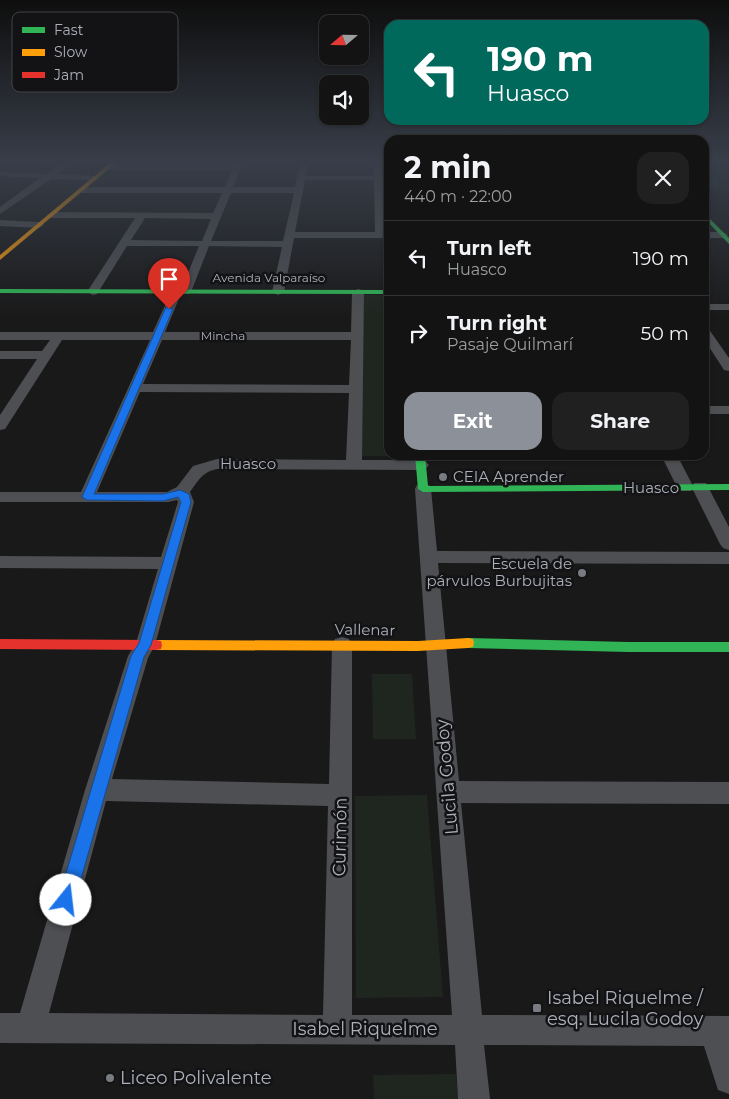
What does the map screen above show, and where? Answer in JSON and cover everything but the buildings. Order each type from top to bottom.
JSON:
[{"type":"street","points":[[278,292],[294,214]]},
{"type":"street","points":[[124,243],[205,244],[384,235],[384,214]]},
{"type":"street","points":[[0,258],[52,215],[216,216],[205,244],[157,336],[87,497]]},
{"type":"street","points":[[93,292],[142,215]]},
{"type":"street","points":[[709,220],[726,239]]},
{"type":"street","points":[[0,223],[39,225]]},
{"type":"street","points":[[709,236],[726,239]]},
{"type":"street","name":"Avenida Valparaíso","points":[[0,291],[384,292]]},
{"type":"street","points":[[354,465],[358,292]]},
{"type":"street","points":[[709,307],[729,307]]},
{"type":"street","name":"Mincha","points":[[0,336],[357,336]]},
{"type":"street","points":[[0,426],[4,412],[58,336]]},
{"type":"street","points":[[709,338],[729,367]]},
{"type":"street","points":[[0,355],[46,355]]},
{"type":"street","points":[[135,388],[355,389]]},
{"type":"street","points":[[709,410],[729,410]]},
{"type":"street","name":"Huasco","points":[[180,493],[194,472],[206,465],[354,465],[420,460]]},
{"type":"street","name":"Lucila Godoy","points":[[420,460],[474,1099]]},
{"type":"street","points":[[673,460],[693,487],[729,544]]},
{"type":"street","name":"Huasco","points":[[423,489],[729,487]]},
{"type":"street","points":[[0,497],[163,497],[180,493],[186,497],[145,645],[138,656],[97,790],[30,1028]]},
{"type":"street","points":[[428,557],[729,558]]},
{"type":"street","points":[[0,562],[169,563]]},
{"type":"street","name":"Vallenar","points":[[0,644],[418,646],[453,642],[517,642],[603,646],[729,647]]},
{"type":"street","name":"Curimón","points":[[337,1029],[342,645]]},
{"type":"street","points":[[97,790],[340,796]]},
{"type":"street","points":[[448,792],[729,793]]},
{"type":"street","name":"Isabel Riquelme","points":[[0,1028],[722,1032]]},
{"type":"street","points":[[722,1032],[729,1079]]},
{"type":"shaded area","points":[[364,295],[384,295],[384,456],[360,456]]},
{"type":"shaded area","points":[[372,674],[412,674],[416,739],[373,739]]},
{"type":"shaded area","points":[[427,795],[443,997],[356,998],[355,796]]},
{"type":"shaded area","points":[[456,1074],[458,1099],[374,1099],[373,1075]]},
{"type":"traffic: fast","points":[[709,220],[729,242]]},
{"type":"traffic: fast","points":[[0,291],[384,292]]},
{"type":"traffic: fast","points":[[420,460],[423,489],[729,487]]},
{"type":"traffic: fast","points":[[468,643],[628,647],[729,647]]},
{"type":"traffic: slow","points":[[0,258],[52,214]]},
{"type":"traffic: slow","points":[[156,645],[418,646],[468,643]]},
{"type":"traffic: jam","points":[[0,644],[156,645]]},
{"type":"place","name":"CEIA Aprender","points":[[443,477]]},
{"type":"place","name":"Escuela de párvulos Burbujitas","points":[[582,573]]},
{"type":"place","name":"Isabel Riquelme / esq. Lucila Godoy","points":[[537,1008]]},
{"type":"place","name":"Liceo Polivalente","points":[[110,1078]]},
{"type":"route","points":[[66,900],[102,773],[138,656],[145,645],[186,502],[186,497],[180,493],[174,496],[163,497],[87,497],[169,309]]}]
